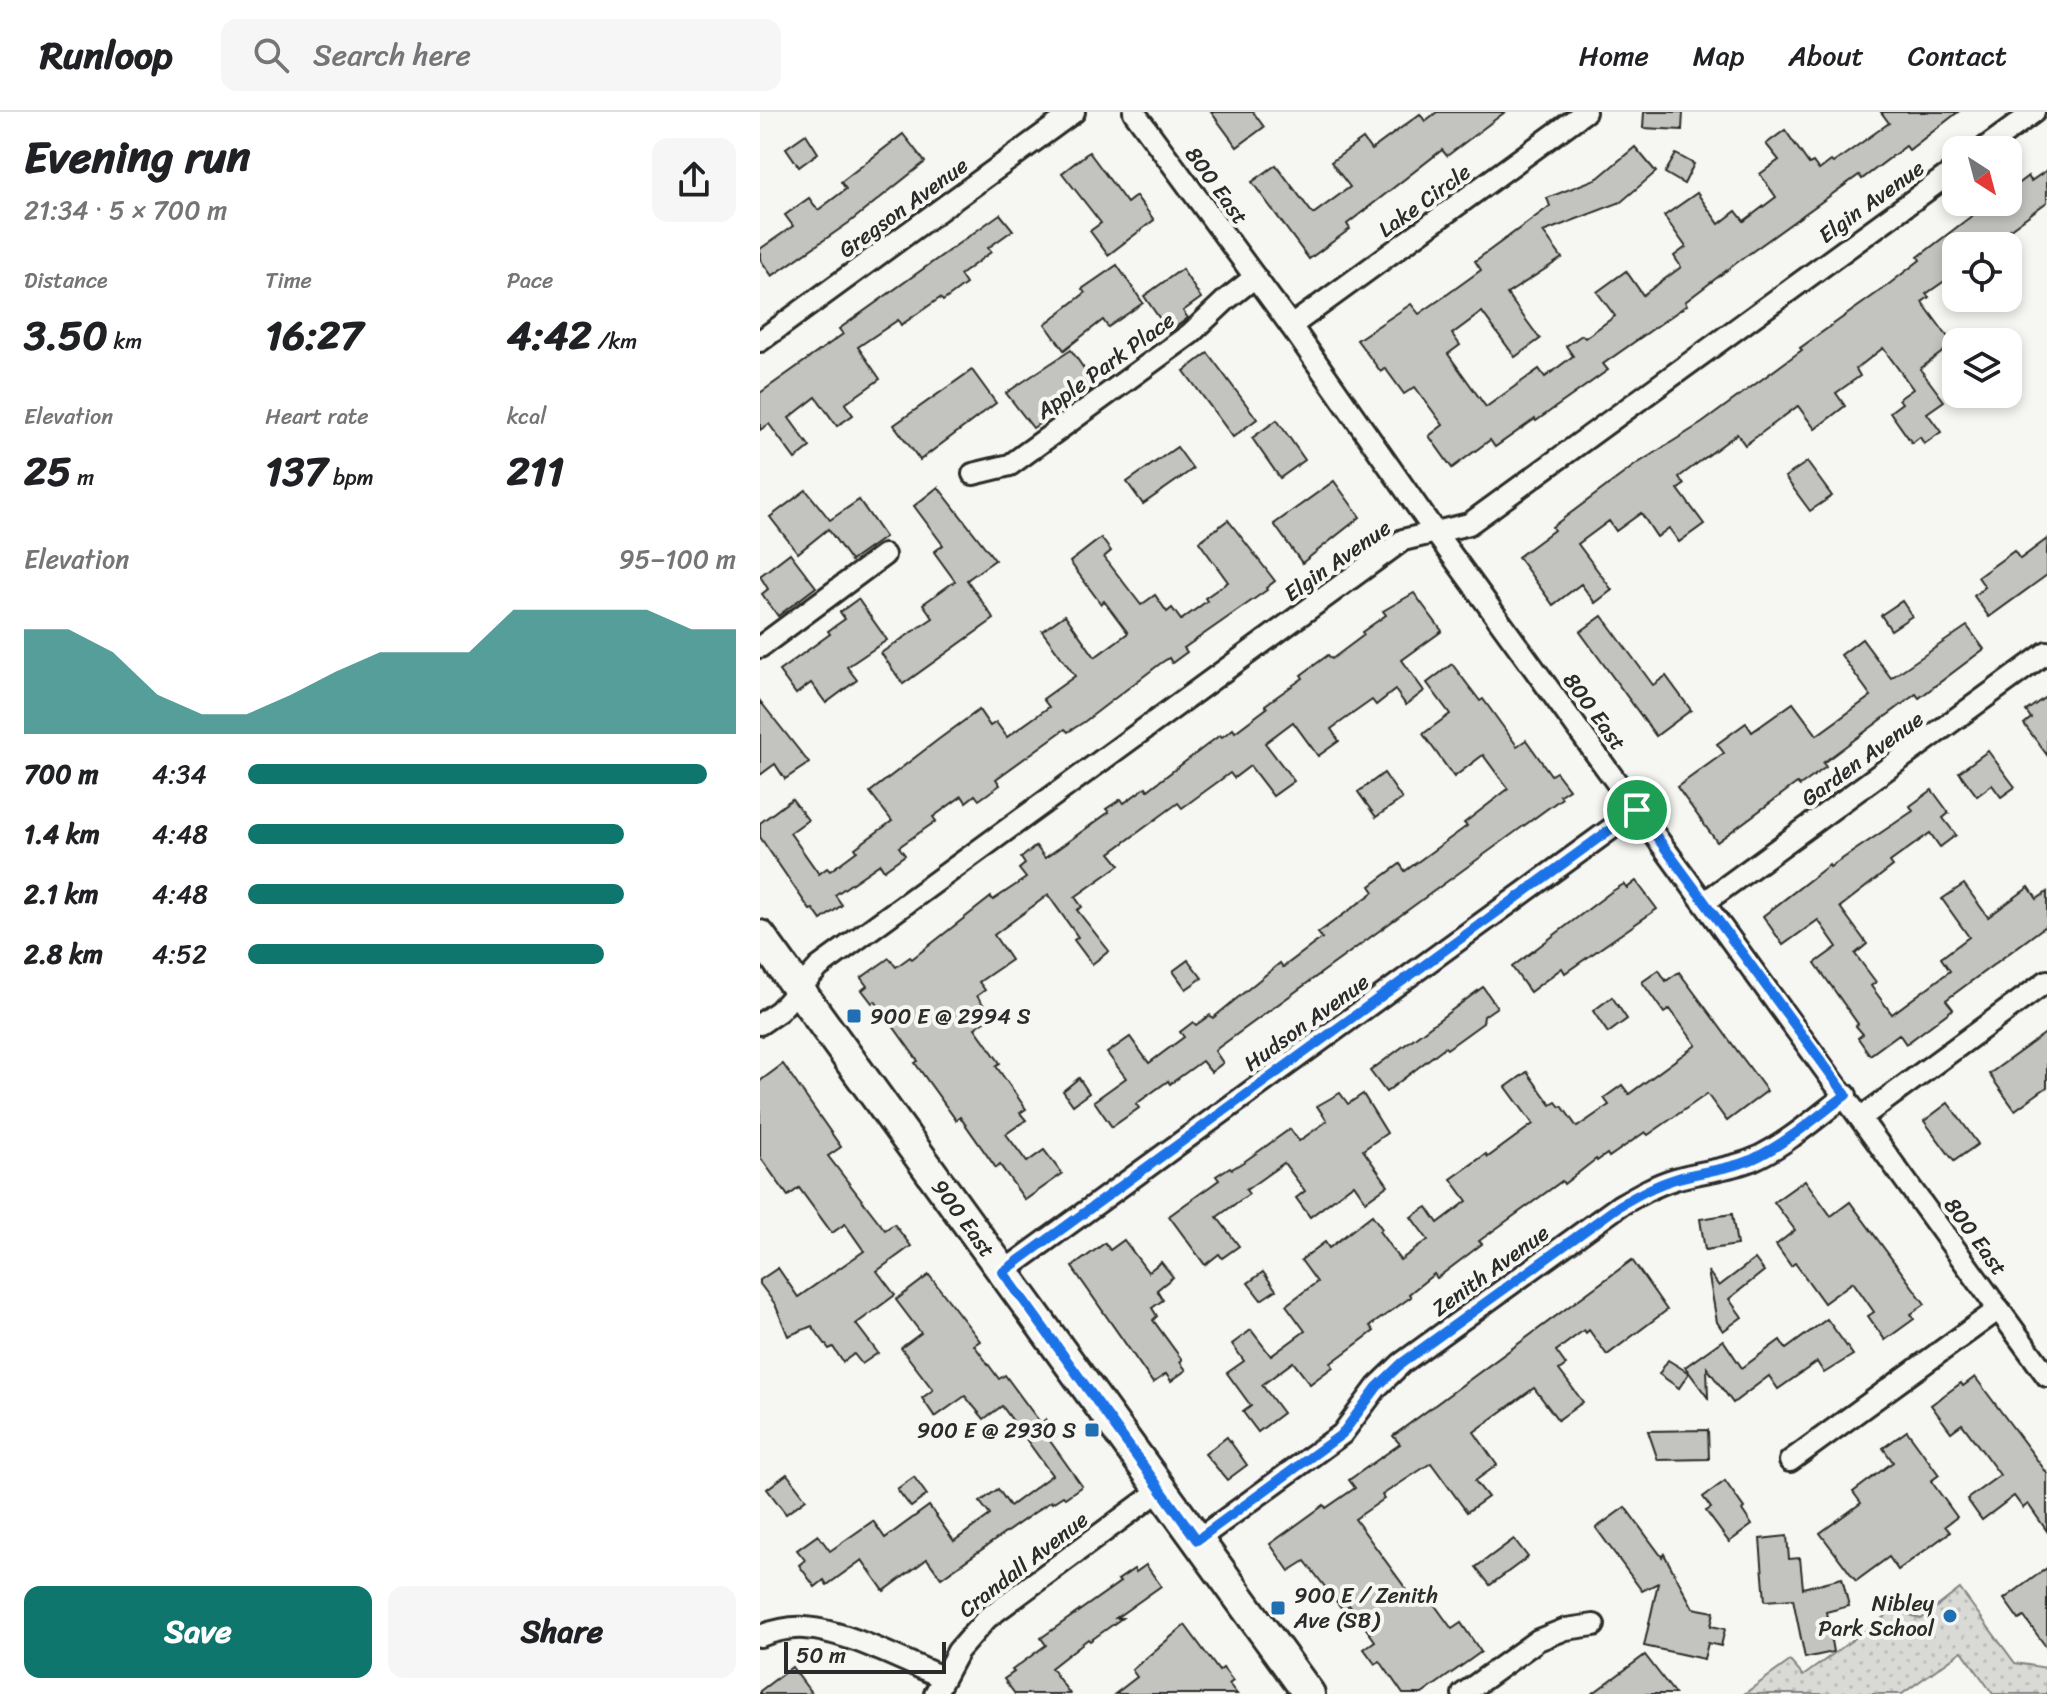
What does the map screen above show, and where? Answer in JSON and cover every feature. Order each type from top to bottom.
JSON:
[{"type":"street","name":"Gregson Avenue","points":[[760,341],[1074,112]]},
{"type":"street","name":"800 East","points":[[1134,112],[2047,1376]]},
{"type":"street","name":"Lake Circle","points":[[1291,326],[1585,112]]},
{"type":"street","points":[[2001,136],[2034,112]]},
{"type":"street","name":"Elgin Avenue","points":[[760,1024],[779,1011],[819,967],[1403,540],[1469,524],[1942,179]]},
{"type":"street","name":"Apple Park Place","points":[[973,474],[1010,465],[1190,334],[1255,277]]},
{"type":"street","points":[[760,647],[884,555]]},
{"type":"street","name":"Garden Avenue","points":[[1705,902],[2047,652]]},
{"type":"street","name":"Hudson Avenue","points":[[1003,1272],[1637,810]]},
{"type":"street","name":"900 East","points":[[760,936],[1309,1694]]},
{"type":"street","points":[[1862,1117],[2047,981]]},
{"type":"street","name":"Zenith Avenue","points":[[1197,1540],[1342,1434],[1377,1387],[1402,1363],[1619,1206],[1647,1189],[1676,1179],[1733,1167],[1755,1158],[1777,1146],[1846,1095]]},
{"type":"street","points":[[1790,1461],[1999,1309]]},
{"type":"street","name":"Crandall Avenue","points":[[939,1686],[966,1639],[987,1618],[1160,1490]]},
{"type":"street","points":[[1463,1694],[1538,1640],[1566,1629],[1594,1625]]},
{"type":"street","points":[[760,1636],[788,1629],[817,1630],[873,1648],[939,1686]]},
{"type":"shaded area","name":"Nibley Park School","points":[[1960,1589],[2015,1663],[2047,1668],[2047,1694],[1993,1694],[1962,1651],[1902,1694],[1744,1694],[1790,1661],[1803,1676],[1895,1609],[1921,1619]]},
{"type":"building","points":[[1211,112],[1253,112],[1264,127],[1237,147]]},
{"type":"building","points":[[1437,112],[1505,112],[1447,156],[1442,150],[1347,224],[1350,229],[1309,259],[1252,182],[1276,165],[1313,214],[1350,187],[1331,162],[1363,139],[1371,150],[1420,114],[1425,121]]},
{"type":"building","points":[[1644,112],[1683,112],[1682,130],[1643,128]]},
{"type":"building","points":[[1881,112],[1958,112],[1909,150],[1906,146],[1862,179],[1859,175],[1739,261],[1685,302],[1687,305],[1603,364],[1608,370],[1536,421],[1495,447],[1490,440],[1452,468],[1429,436],[1443,425],[1415,387],[1404,394],[1385,368],[1381,372],[1357,340],[1411,304],[1419,314],[1445,296],[1481,270],[1475,261],[1550,206],[1547,198],[1598,178],[1635,147],[1656,172],[1621,202],[1543,232],[1562,258],[1507,294],[1540,339],[1515,357],[1482,312],[1452,334],[1460,345],[1448,354],[1486,407],[1539,369],[1545,377],[1573,356],[1566,346],[1582,335],[1585,338],[1615,316],[1597,292],[1626,271],[1643,295],[1681,267],[1674,256],[1686,247],[1664,216],[1697,193],[1719,224],[1736,211],[1744,221],[1776,197],[1760,174],[1779,160],[1766,144],[1785,130],[1809,164],[1813,162],[1819,170],[1889,123]]},
{"type":"building","points":[[806,134],[818,153],[799,167],[786,148]]},
{"type":"building","points":[[903,134],[925,162],[850,222],[772,276],[760,259],[760,249],[793,226],[785,215],[809,198],[818,210],[846,189],[841,182]]},
{"type":"building","points":[[1089,152],[1127,203],[1136,196],[1154,220],[1108,255],[1090,231],[1101,223],[1062,173]]},
{"type":"building","points":[[1676,154],[1694,164],[1684,184],[1665,173]]},
{"type":"building","points":[[2047,170],[2047,202],[2006,232],[1951,232],[1972,216],[2022,216],[2022,180],[2028,176],[2031,181]]},
{"type":"building","points":[[1000,214],[1013,230],[988,248],[991,252],[960,275],[966,284],[901,325],[898,320],[858,347],[880,379],[845,404],[853,415],[837,426],[816,397],[789,418],[810,447],[795,459],[769,424],[760,430],[760,393],[843,334],[839,329]]},
{"type":"building","points":[[1942,239],[1942,283],[1926,294],[1929,297],[1922,302],[1942,329],[1942,352],[1920,369],[1942,398],[1942,402],[1927,413],[1941,432],[1924,444],[1920,437],[1912,443],[1890,412],[1902,403],[1899,399],[1913,389],[1883,348],[1856,369],[1860,376],[1836,393],[1845,406],[1815,429],[1798,406],[1745,445],[1737,434],[1679,477],[1684,485],[1678,489],[1704,524],[1679,542],[1669,528],[1657,537],[1641,513],[1616,531],[1609,521],[1578,544],[1612,590],[1595,603],[1581,584],[1553,605],[1518,557],[1554,530],[1552,527],[1635,465],[1702,423],[1802,350],[1800,348],[1920,260],[1918,257]]},
{"type":"building","points":[[1117,265],[1143,303],[1108,327],[1103,320],[1064,350],[1045,324],[1085,293],[1082,289]]},
{"type":"building","points":[[1182,269],[1201,298],[1183,311],[1188,318],[1169,332],[1144,296]]},
{"type":"building","points":[[1071,350],[1096,386],[1033,428],[1006,393]]},
{"type":"building","points":[[1208,353],[1257,419],[1233,437],[1184,371]]},
{"type":"building","points":[[972,370],[996,403],[920,460],[894,425]]},
{"type":"building","points":[[1277,420],[1305,460],[1280,478],[1252,438]]},
{"type":"building","points":[[1177,447],[1193,469],[1143,504],[1127,482]]},
{"type":"building","points":[[1807,462],[1832,496],[1810,511],[1785,477]]},
{"type":"building","points":[[1334,481],[1360,517],[1302,563],[1274,524]]},
{"type":"building","points":[[938,487],[995,560],[967,580],[994,619],[903,684],[881,653],[933,618],[923,604],[955,581],[934,552],[943,545],[914,506]]},
{"type":"building","points":[[806,490],[830,520],[859,500],[885,537],[851,561],[828,529],[798,553],[770,517]]},
{"type":"building","points":[[1228,520],[1275,581],[1267,590],[1184,648],[1187,652],[1172,663],[1169,658],[1161,663],[1084,722],[1068,732],[1065,729],[996,779],[1000,785],[979,800],[975,795],[966,802],[962,796],[933,817],[936,821],[899,847],[905,855],[884,870],[880,864],[835,895],[842,905],[821,920],[813,909],[810,910],[760,837],[760,823],[792,799],[808,820],[790,833],[819,874],[827,868],[830,871],[892,821],[870,792],[939,739],[979,710],[990,726],[996,722],[1007,737],[1049,707],[1043,699],[1075,676],[1042,631],[1065,615],[1095,657],[1128,633],[1104,601],[1101,604],[1070,562],[1101,538],[1111,551],[1104,557],[1141,605],[1155,595],[1167,612],[1172,608],[1181,620],[1228,582],[1199,542]]},
{"type":"building","points":[[2047,539],[2047,575],[1989,617],[1974,596],[1985,587],[1978,577],[2014,551],[2020,559]]},
{"type":"building","points":[[790,553],[816,587],[778,616],[762,594],[768,589],[760,576]]},
{"type":"building","points":[[1414,593],[1442,631],[1402,660],[1424,691],[1406,705],[1395,690],[1376,705],[1372,700],[1331,729],[1339,741],[1318,756],[1293,722],[1265,743],[1294,781],[1273,796],[1250,766],[1234,778],[1230,773],[1182,808],[1178,803],[1110,853],[1120,865],[1075,897],[1082,907],[1077,910],[1109,951],[1092,964],[1074,940],[1078,937],[1048,895],[994,935],[1011,960],[979,982],[985,990],[977,996],[992,1016],[975,1028],[1000,1063],[996,1066],[1026,1109],[1020,1113],[1026,1120],[1006,1134],[1027,1162],[1044,1150],[1062,1174],[1025,1200],[1000,1165],[996,1168],[960,1117],[956,1120],[875,1001],[872,1003],[862,990],[867,986],[861,978],[889,958],[896,967],[910,957],[912,959],[991,897],[993,900],[1026,878],[1019,869],[1025,864],[1021,858],[1036,846],[1045,858],[1109,812],[1106,809],[1121,799],[1124,803],[1146,787],[1148,790],[1220,735],[1222,737],[1233,729],[1235,732],[1267,708],[1265,705],[1303,678],[1301,675],[1328,655],[1332,659],[1364,635],[1362,632],[1386,615],[1383,611]]},
{"type":"building","points":[[858,599],[887,640],[847,667],[857,680],[826,703],[811,683],[796,694],[779,671],[830,634],[828,631],[845,619],[840,612]]},
{"type":"building","points":[[1902,601],[1912,616],[1891,630],[1881,615]]},
{"type":"building","points":[[1602,616],[1653,685],[1666,676],[1691,710],[1656,736],[1580,632]]},
{"type":"building","points":[[1967,626],[1984,649],[1919,698],[1916,694],[1823,763],[1826,767],[1800,786],[1797,783],[1717,842],[1677,787],[1724,753],[1717,744],[1746,723],[1752,732],[1793,703],[1817,735],[1871,696],[1841,655],[1862,639],[1891,678]]},
{"type":"building","points":[[1452,664],[1480,701],[1483,699],[1517,746],[1526,740],[1551,775],[1556,772],[1569,789],[1560,795],[1562,798],[1218,1048],[1215,1051],[1223,1063],[1211,1072],[1202,1061],[1136,1104],[1139,1108],[1112,1127],[1094,1101],[1126,1078],[1107,1053],[1130,1037],[1149,1063],[1184,1037],[1180,1032],[1193,1022],[1196,1025],[1210,1015],[1213,1018],[1280,963],[1283,967],[1322,938],[1318,933],[1374,892],[1370,886],[1400,864],[1405,871],[1467,826],[1464,823],[1508,789],[1483,755],[1454,777],[1423,734],[1450,714],[1427,683]]},
{"type":"building","points":[[2047,696],[2047,755],[2024,724],[2031,718],[2026,711]]},
{"type":"building","points":[[760,701],[809,763],[785,779],[775,764],[760,775]]},
{"type":"building","points":[[1988,751],[2015,787],[2001,797],[1992,785],[1977,796],[1959,772]]},
{"type":"building","points":[[1384,773],[1402,799],[1376,817],[1358,792]]},
{"type":"building","points":[[1932,790],[1949,813],[1943,818],[1956,835],[1940,847],[1930,833],[1890,862],[1893,866],[1840,907],[1867,944],[1855,954],[1876,982],[1871,986],[1892,1014],[1950,971],[1941,958],[1969,937],[1942,899],[1964,884],[1988,917],[2029,887],[2037,899],[2047,892],[2047,925],[1946,1000],[1953,1009],[1906,1044],[1899,1034],[1870,1055],[1858,1038],[1863,1034],[1856,1026],[1858,1024],[1815,963],[1837,947],[1818,920],[1783,945],[1763,916],[1829,865],[1913,811],[1910,806]]},
{"type":"building","points":[[1636,881],[1657,909],[1565,973],[1562,968],[1530,992],[1512,967],[1611,892],[1624,884],[1627,888]]},
{"type":"building","points":[[1188,960],[1202,978],[1186,989],[1173,971]]},
{"type":"building","points":[[1659,970],[1666,981],[1679,972],[1767,1091],[1727,1121],[1707,1094],[1648,1135],[1645,1132],[1609,1157],[1607,1154],[1596,1159],[1564,1184],[1562,1181],[1479,1241],[1482,1244],[1437,1278],[1434,1274],[1409,1294],[1411,1297],[1370,1326],[1374,1331],[1331,1363],[1333,1367],[1310,1384],[1293,1362],[1262,1385],[1283,1413],[1258,1432],[1243,1412],[1251,1406],[1227,1373],[1244,1361],[1232,1344],[1251,1330],[1271,1356],[1305,1331],[1286,1305],[1317,1282],[1301,1260],[1325,1242],[1329,1248],[1372,1215],[1382,1229],[1379,1231],[1400,1260],[1428,1240],[1411,1217],[1427,1207],[1438,1223],[1467,1201],[1451,1179],[1533,1124],[1506,1087],[1527,1072],[1551,1105],[1556,1102],[1562,1106],[1577,1127],[1609,1105],[1604,1098],[1622,1085],[1629,1094],[1696,1045],[1670,1009],[1664,1013],[1642,982]]},
{"type":"building","points":[[1483,987],[1497,1007],[1484,1016],[1483,1023],[1447,1049],[1445,1047],[1386,1092],[1370,1071]]},
{"type":"building","points":[[1612,997],[1627,1019],[1608,1033],[1593,1011]]},
{"type":"building","points":[[2047,1032],[2047,1087],[2015,1110],[1989,1074]]},
{"type":"building","points":[[783,1064],[841,1147],[828,1156],[885,1230],[894,1224],[911,1246],[877,1271],[895,1295],[856,1324],[878,1353],[862,1364],[854,1354],[843,1362],[812,1326],[788,1336],[775,1304],[760,1284],[760,1280],[778,1268],[798,1297],[864,1251],[845,1224],[832,1233],[799,1188],[788,1196],[760,1157],[760,1081]]},
{"type":"building","points":[[1079,1078],[1089,1093],[1073,1105],[1063,1091]]},
{"type":"building","points":[[1340,1093],[1348,1104],[1363,1094],[1387,1133],[1363,1150],[1388,1185],[1366,1201],[1354,1184],[1310,1217],[1296,1198],[1305,1191],[1284,1163],[1246,1190],[1249,1194],[1217,1217],[1239,1246],[1222,1258],[1219,1254],[1205,1265],[1169,1216],[1219,1180],[1216,1176],[1245,1161],[1290,1129],[1299,1141],[1327,1121],[1317,1106]]},
{"type":"building","points":[[1948,1103],[1978,1144],[1954,1161],[1924,1121]]},
{"type":"building","points":[[1805,1180],[1831,1216],[1850,1202],[1925,1304],[1911,1314],[1914,1319],[1885,1340],[1868,1316],[1874,1312],[1853,1282],[1824,1303],[1795,1263],[1791,1266],[1776,1245],[1795,1230],[1774,1202]]},
{"type":"building","points":[[1732,1214],[1737,1245],[1705,1250],[1700,1219]]},
{"type":"building","points":[[1124,1240],[1148,1272],[1161,1262],[1173,1277],[1157,1290],[1163,1300],[1152,1308],[1157,1316],[1153,1320],[1186,1370],[1171,1381],[1166,1374],[1153,1383],[1072,1267],[1105,1243],[1110,1250]]},
{"type":"building","points":[[1755,1259],[1764,1271],[1729,1299],[1742,1317],[1723,1331],[1717,1322],[1708,1271],[1719,1286]]},
{"type":"building","points":[[1632,1260],[1667,1310],[1607,1355],[1589,1330],[1586,1333],[1584,1330],[1556,1351],[1566,1365],[1559,1370],[1583,1402],[1558,1420],[1534,1388],[1474,1432],[1497,1465],[1475,1481],[1488,1497],[1467,1512],[1431,1463],[1382,1495],[1384,1499],[1355,1519],[1412,1597],[1423,1589],[1452,1629],[1461,1623],[1481,1652],[1422,1694],[1403,1694],[1380,1661],[1375,1664],[1364,1649],[1375,1641],[1349,1605],[1343,1610],[1305,1561],[1289,1571],[1270,1544],[1324,1505],[1326,1508],[1355,1488],[1349,1480],[1400,1444],[1393,1436]]},
{"type":"building","points":[[1263,1272],[1276,1290],[1261,1300],[1248,1283]]},
{"type":"building","points":[[929,1275],[980,1341],[974,1345],[999,1379],[1005,1375],[1041,1423],[1046,1419],[1057,1435],[1050,1441],[1082,1486],[1065,1498],[1051,1501],[941,1578],[927,1559],[884,1591],[862,1560],[827,1585],[824,1580],[815,1587],[799,1565],[805,1560],[797,1550],[818,1535],[830,1551],[873,1521],[885,1538],[929,1506],[954,1541],[990,1515],[980,1502],[998,1489],[1010,1506],[1052,1475],[1002,1406],[984,1419],[965,1396],[935,1417],[922,1398],[933,1390],[901,1348],[921,1333],[896,1300]]},
{"type":"building","points":[[1827,1319],[1853,1355],[1824,1373],[1817,1362],[1778,1389],[1769,1376],[1733,1403],[1707,1368],[1708,1398],[1685,1367],[1723,1340],[1742,1368],[1780,1340],[1786,1349]]},
{"type":"building","points":[[1668,1360],[1689,1373],[1679,1388],[1659,1374]]},
{"type":"building","points":[[1975,1377],[2047,1473],[2047,1531],[2028,1504],[2023,1508],[2014,1496],[1982,1520],[1967,1499],[2000,1475],[1962,1424],[1951,1432],[1931,1405],[1961,1383],[1963,1386]]},
{"type":"building","points":[[1708,1430],[1709,1459],[1658,1460],[1648,1431]]},
{"type":"building","points":[[1907,1431],[1939,1475],[1931,1481],[1957,1517],[1945,1526],[1950,1532],[1898,1570],[1889,1557],[1856,1581],[1820,1533],[1861,1503],[1853,1492],[1893,1462],[1883,1448]]},
{"type":"building","points":[[1227,1437],[1247,1465],[1227,1480],[1205,1454]]},
{"type":"building","points":[[787,1474],[806,1499],[786,1514],[767,1489]]},
{"type":"building","points":[[914,1477],[927,1495],[911,1507],[897,1489]]},
{"type":"building","points":[[1725,1481],[1752,1525],[1729,1542],[1706,1511],[1711,1508],[1703,1497]]},
{"type":"building","points":[[1625,1507],[1662,1557],[1664,1554],[1693,1608],[1714,1612],[1711,1626],[1725,1629],[1721,1646],[1708,1643],[1704,1659],[1644,1646],[1658,1583],[1642,1591],[1596,1528]]},
{"type":"building","points":[[1787,1536],[1789,1559],[1800,1558],[1803,1588],[1842,1578],[1849,1606],[1826,1612],[1833,1652],[1805,1658],[1793,1599],[1765,1601],[1760,1539]]},
{"type":"building","points":[[1514,1539],[1528,1557],[1490,1585],[1476,1567]]},
{"type":"building","points":[[1146,1565],[1161,1586],[1051,1668],[1070,1694],[1015,1694],[1004,1679],[1046,1645],[1041,1638],[1120,1582],[1118,1580]]},
{"type":"building","points":[[2047,1568],[2047,1648],[2024,1617],[2019,1620],[2004,1599]]},
{"type":"building","points":[[1185,1625],[1219,1671],[1223,1668],[1233,1681],[1229,1684],[1237,1694],[1115,1694],[1137,1677],[1132,1670]]},
{"type":"building","points":[[1645,1655],[1675,1694],[1592,1694]]},
{"type":"building","points":[[792,1667],[812,1694],[760,1694],[760,1691]]},
{"type":"place","name":"900 E @ 2994 S","points":[[854,1016]]},
{"type":"place","name":"900 E @ 2930 S","points":[[1092,1430]]},
{"type":"place","name":"900 E / Zenith Ave (SB)","points":[[1278,1608]]},
{"type":"place","name":"Nibley Park School","points":[[1950,1616]]},
{"type":"route","points":[[1637,810],[1846,1095],[1777,1146],[1755,1158],[1733,1167],[1676,1179],[1647,1189],[1619,1206],[1402,1363],[1377,1387],[1342,1434],[1197,1540],[1003,1272],[1637,810]]}]
